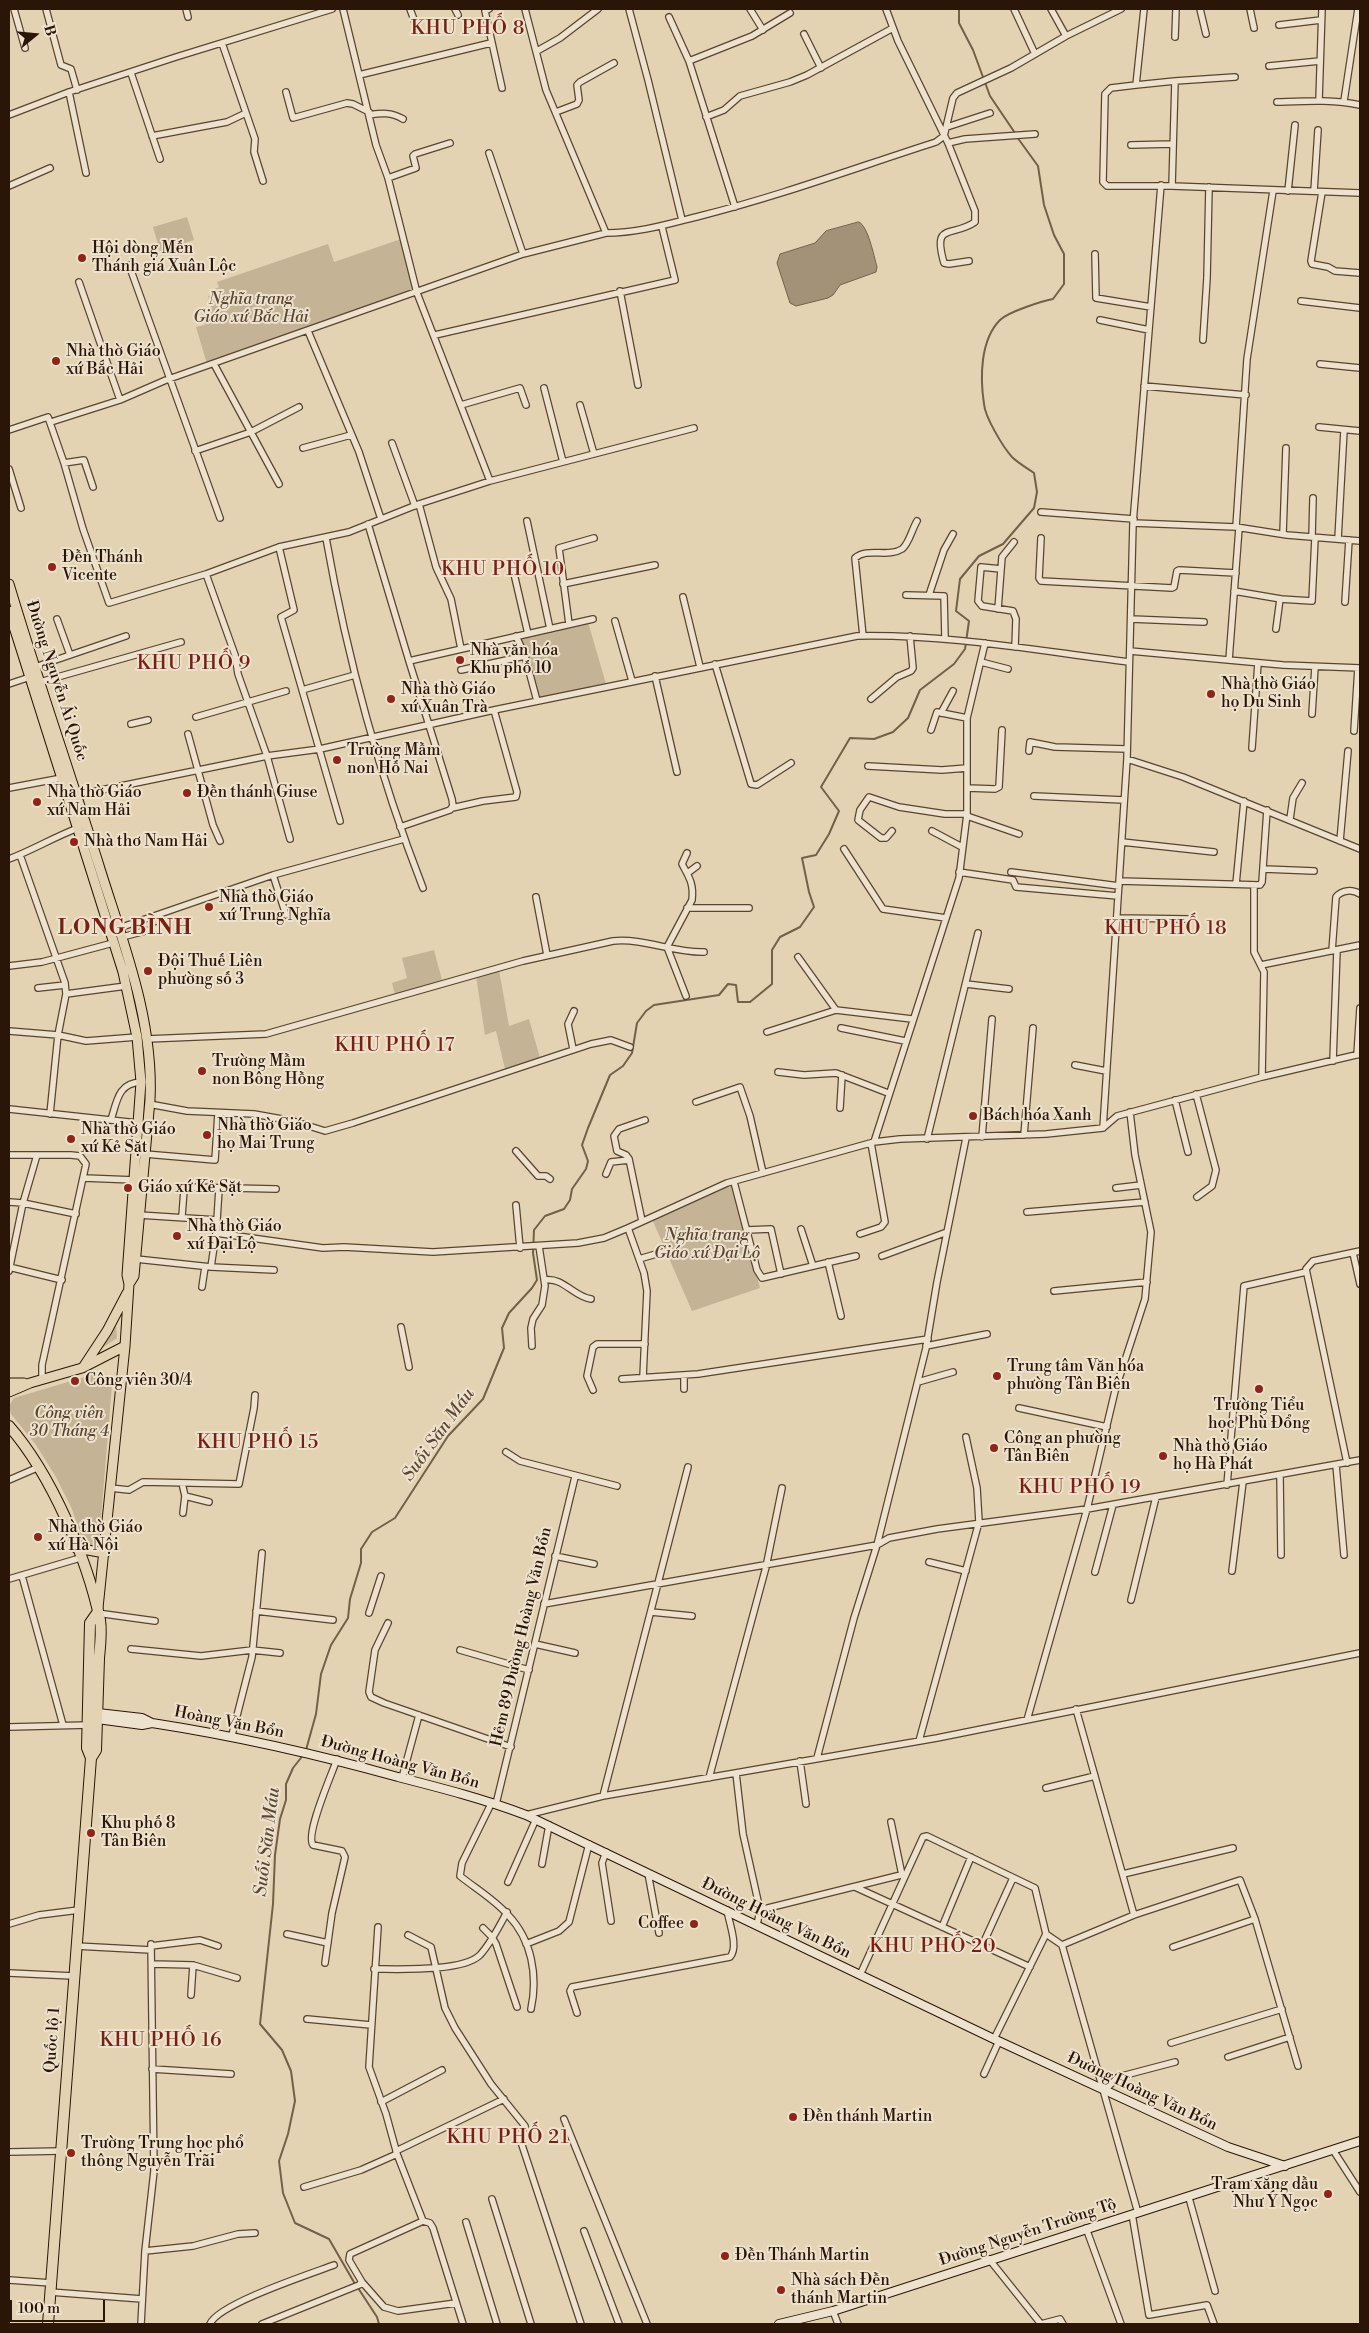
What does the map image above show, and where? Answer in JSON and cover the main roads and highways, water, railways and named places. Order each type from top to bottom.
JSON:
[{"type":"highway","points":[[9,1426],[38,1467],[64,1515],[95,1594],[98,1613]]},
{"type":"highway","name":"Quốc lộ 1","points":[[48,2324],[91,1758],[87,1748],[93,1719],[90,1622],[98,1613]]},
{"type":"main road","name":"Đường Nguyễn Ái Quốc","points":[[9,584],[122,937],[145,1024],[150,1080],[149,1104],[136,1259],[134,1276],[129,1288]]},
{"type":"main road","name":"Đường Nguyễn Ái Quốc","points":[[9,611],[12,629],[30,677],[110,931],[138,1037],[141,1082],[127,1275],[129,1288],[105,1552]]},
{"type":"main road","points":[[110,931],[119,928]]},
{"type":"main road","points":[[82,1368],[107,1331],[129,1288]]},
{"type":"main road","points":[[9,1392],[30,1383],[82,1368],[125,1346]]},
{"type":"main road","points":[[9,1383],[30,1383]]},
{"type":"main road","points":[[78,1553],[105,1552],[98,1613]]},
{"type":"main road","name":"Hoàng Văn Bổn","points":[[93,1719],[142,1718],[152,1723],[232,1736],[309,1753]]},
{"type":"main road","name":"Đường Hoàng Văn Bổn","points":[[309,1753],[494,1803],[536,1819],[996,2040],[1104,2088],[1228,2147],[1285,2166]]},
{"type":"main road","points":[[1285,2166],[1360,2141]]},
{"type":"main road","name":"Đường Nguyễn Trường Tộ","points":[[779,2324],[805,2321],[989,2259],[1285,2166]]},
{"type":"waterway","name":"Suối Săn Máu","points":[[959,9],[959,23],[973,50],[990,96],[1015,133]]},
{"type":"waterway","name":"Suối Săn Máu","points":[[306,1750],[316,1714],[321,1674],[331,1645],[348,1618],[350,1599],[361,1563],[361,1549],[372,1532],[395,1518],[448,1436],[483,1399],[504,1348],[502,1328],[509,1313],[537,1280],[533,1253],[534,1230],[545,1216],[564,1209],[570,1200],[572,1189],[586,1169],[588,1161],[582,1145],[610,1075],[623,1066],[632,1053],[637,1023],[646,1011],[654,1005],[719,995],[728,984],[736,985],[738,1002],[750,1002],[772,984],[772,950],[780,937],[800,927],[814,907],[802,858],[816,855],[829,834],[839,811],[821,787],[850,738],[874,739],[893,732],[908,718],[920,690],[954,664],[965,649],[969,621],[956,611],[960,579],[979,556],[1003,544],[1034,508],[1037,492],[1034,473],[1012,457],[995,432],[985,410],[982,383],[985,349],[993,328],[1000,320],[1017,310],[1053,299],[1064,284],[1064,254],[1054,235],[1044,205],[1038,166],[1017,137]]},
{"type":"waterway","name":"Suối Săn Máu","points":[[304,1754],[293,1768],[286,1784],[286,1800],[280,1819],[260,2024],[282,2050],[291,2071],[295,2101],[288,2134],[279,2161],[283,2193],[295,2223],[329,2239],[355,2284]]},
{"type":"waterway","name":"Suối Săn Máu","points":[[358,2288],[377,2317],[379,2324]]},
{"type":"place","name":"Hội dòng Mến Thánh giá Xuân Lộc","points":[[82,258]]},
{"type":"place","name":"Nhà thờ Giáo xứ Bắc Hải","points":[[56,361]]},
{"type":"place","name":"Đền Thánh Vicente","points":[[52,567]]},
{"type":"place","name":"Nhà văn hóa Khu phố 10","points":[[460,660]]},
{"type":"place","name":"Nhà thờ Giáo họ Du Sinh","points":[[1211,694]]},
{"type":"place","name":"Nhà thờ Giáo xứ Xuân Trà","points":[[391,699]]},
{"type":"place","name":"Trường Mầm non Hố Nai","points":[[337,760]]},
{"type":"place","name":"Đền thánh Giuse","points":[[187,793]]},
{"type":"place","name":"Nhà thờ Giáo xứ Nam Hải","points":[[37,802]]},
{"type":"place","name":"Nhà thơ Nam Hải","points":[[74,842]]},
{"type":"place","name":"Nhà thờ Giáo xứ Trung Nghĩa","points":[[209,907]]},
{"type":"place","name":"Đội Thuế Liên phường số 3","points":[[148,971]]},
{"type":"place","name":"Trường Mầm non Bông Hồng","points":[[202,1071]]},
{"type":"place","name":"Bách hóa Xanh","points":[[973,1116]]},
{"type":"place","name":"Nhà thờ Giáo họ Mai Trung","points":[[207,1135]]},
{"type":"place","name":"Nhà thờ Giáo xứ Kẻ Sặt","points":[[71,1139]]},
{"type":"place","name":"Giáo xứ Kẻ Sặt","points":[[128,1188]]},
{"type":"place","name":"Nhà thờ Giáo xứ Đại Lộ","points":[[177,1236]]},
{"type":"place","name":"Trung tâm Văn hóa phường Tân Biên","points":[[997,1376]]},
{"type":"place","name":"Công viên 30/4","points":[[75,1381]]},
{"type":"place","name":"Trường Tiểu học Phù Đổng","points":[[1259,1389]]},
{"type":"place","name":"Công an phường Tân Biên","points":[[994,1448]]},
{"type":"place","name":"Nhà thờ Giáo họ Hà Phát","points":[[1163,1456]]},
{"type":"place","name":"Nhà thờ Giáo xứ Hà Nội","points":[[38,1537]]},
{"type":"place","name":"Khu phố 8 Tân Biên","points":[[91,1833]]},
{"type":"place","name":"Coffee","points":[[694,1924]]},
{"type":"place","name":"Đền thánh Martin","points":[[793,2117]]},
{"type":"place","name":"Trường Trung học phổ thông Nguyễn Trãi","points":[[71,2153]]},
{"type":"place","name":"Trạm xăng dầu Như Ý Ngọc","points":[[1328,2194]]},
{"type":"place","name":"Đền Thánh Martin","points":[[725,2256]]},
{"type":"place","name":"Nhà sách Đền thánh Martin","points":[[781,2290]]},
{"type":"district","name":"KHU PHỐ 8","points":[[468,29]]},
{"type":"district","name":"KHU PHỐ 10","points":[[503,570]]},
{"type":"district","name":"KHU PHỐ 9","points":[[194,664]]},
{"type":"district","name":"LONG BÌNH","points":[[125,929]]},
{"type":"district","name":"KHU PHỐ 18","points":[[1166,929]]},
{"type":"district","name":"KHU PHỐ 17","points":[[395,1046]]},
{"type":"district","name":"KHU PHỐ 15","points":[[258,1443]]},
{"type":"district","name":"KHU PHỐ 19","points":[[1080,1488]]},
{"type":"district","name":"KHU PHỐ 20","points":[[933,1947]]},
{"type":"district","name":"KHU PHỐ 16","points":[[161,2041]]},
{"type":"district","name":"KHU PHỐ 21","points":[[508,2138]]},
{"type":"park label","name":"Nghĩa trang Giáo xứ Bắc Hải","points":[[251,309]]},
{"type":"park label","name":"Nghĩa trang Giáo xứ Đại Lộ","points":[[707,1245]]},
{"type":"park label","name":"Công viên 30 Tháng 4","points":[[69,1423]]}]
